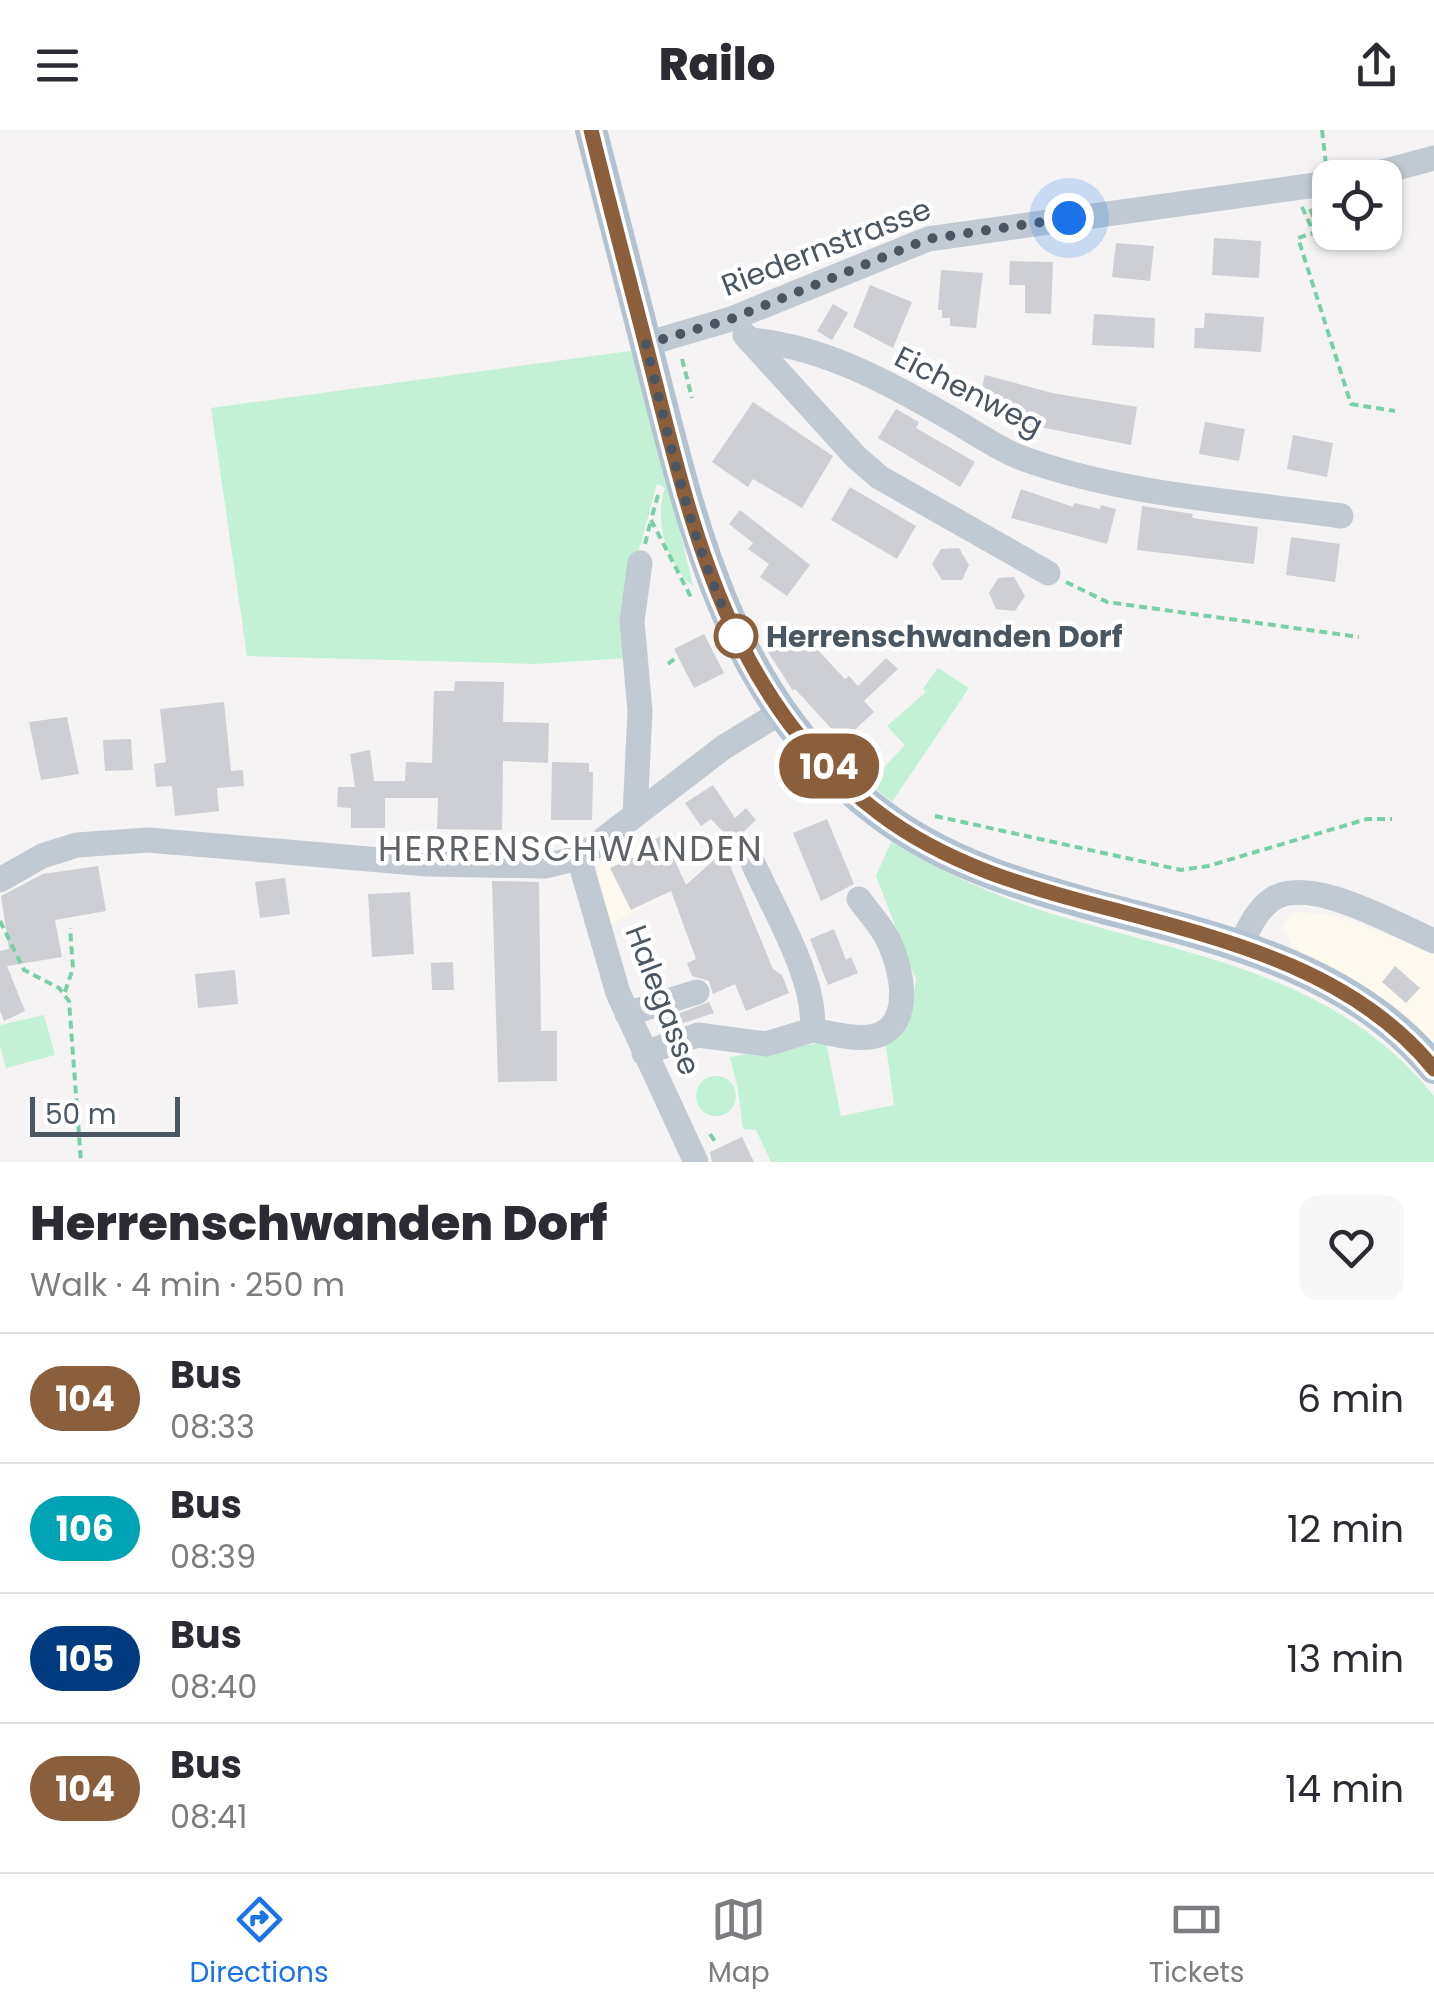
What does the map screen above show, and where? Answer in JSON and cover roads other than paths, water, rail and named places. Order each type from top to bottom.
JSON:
[{"type":"main road","points":[[591,130],[695,535],[718,598],[744,652],[781,712],[816,754],[865,802],[956,859],[1032,888],[1240,946],[1296,968],[1356,1000],[1402,1034],[1434,1068]]},
{"type":"street","points":[[1402,167],[1434,158]]},
{"type":"street","name":"Riedernstrasse","points":[[646,344],[731,319],[902,248],[954,233],[1312,186]]},
{"type":"street","points":[[731,319],[856,457],[880,478],[1048,573]]},
{"type":"street","name":"Eichenweg","points":[[749,340],[802,347],[904,391],[1013,454],[1062,472],[1149,490],[1341,516]]},
{"type":"street","points":[[635,815],[640,711],[632,622],[640,563]]},
{"type":"street","points":[[0,880],[42,856],[78,845],[148,840],[440,865],[545,866],[579,858],[724,746],[781,712]]},
{"type":"street","name":"Halegasse","points":[[579,858],[627,1014],[696,1162]]},
{"type":"street","points":[[753,862],[808,984],[814,1016],[812,1030]]},
{"type":"street","points":[[1240,946],[1264,907],[1280,895],[1300,892],[1332,898],[1434,941]]},
{"type":"street","points":[[644,1053],[698,1036],[766,1044],[812,1030],[872,1038],[886,1031],[900,1009],[901,986],[894,954],[883,931],[858,900]]},
{"type":"street","points":[[627,1014],[697,992]]},
{"type":"place","name":"Herrenschwanden Dorf","points":[[736,636]]},
{"type":"district","name":"HERRENSCHWANDEN","points":[[571,848]]}]
